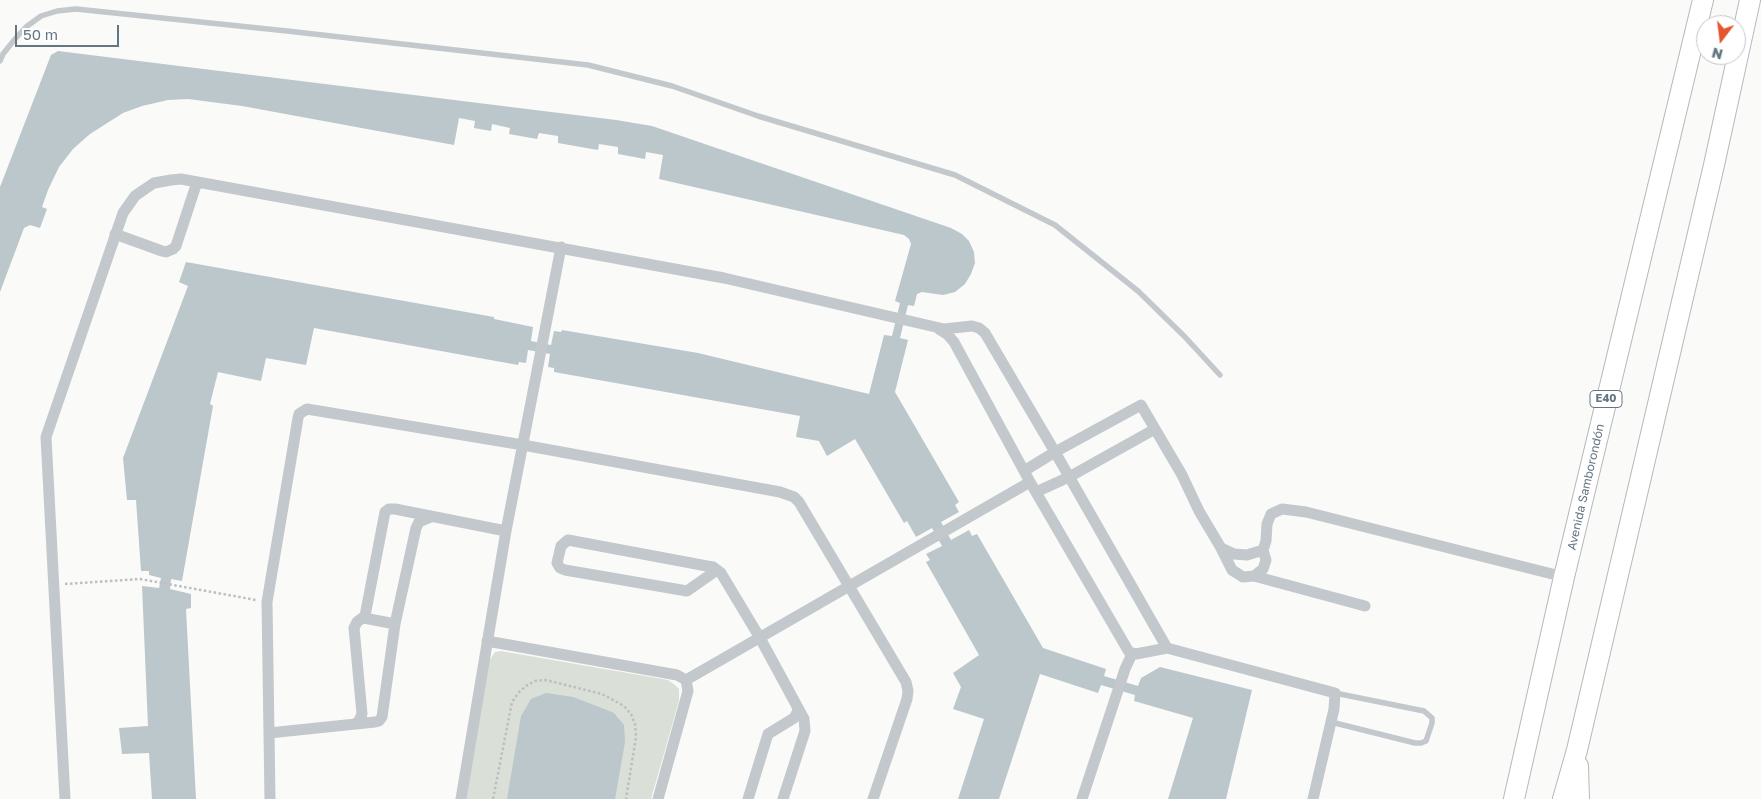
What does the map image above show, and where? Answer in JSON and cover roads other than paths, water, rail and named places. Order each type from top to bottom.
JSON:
[{"type":"highway","points":[[1563,799],[1714,165],[1750,0]]},
{"type":"highway","name":"Avenida Samborondón","points":[[1514,799],[1564,577],[1700,4]]},
{"type":"highway","points":[[1576,750],[1580,799]]},
{"type":"street","points":[[65,799],[46,437],[119,222],[127,206],[135,196],[154,183],[171,180],[181,179],[724,278],[915,321],[938,328],[950,329],[972,326],[979,328],[985,333],[1055,452],[1167,648]]},
{"type":"street","points":[[115,234],[162,251],[166,252],[173,249],[176,246],[197,182]]},
{"type":"street","points":[[461,799],[506,531],[561,247]]},
{"type":"street","points":[[938,328],[954,342],[1033,487],[1126,648],[1132,654]]},
{"type":"street","points":[[1024,471],[1055,452],[1141,406],[1182,475],[1199,511],[1232,570],[1244,577],[1254,576],[1365,606]]},
{"type":"street","points":[[270,799],[267,602],[298,418],[303,411],[313,409],[523,445],[788,494],[799,502],[906,682],[907,699],[873,799]]},
{"type":"street","points":[[686,680],[967,518],[1033,487],[1069,477],[1155,429]]},
{"type":"street","points":[[364,618],[385,512],[389,509],[506,531]]},
{"type":"street","points":[[1254,576],[1263,569],[1266,560],[1263,550],[1266,541],[1267,524],[1271,514],[1282,509],[1316,514],[1564,577]]},
{"type":"street","points":[[269,733],[375,722],[382,717],[395,624],[416,528],[419,522],[431,517]]},
{"type":"street","points":[[717,570],[687,590],[565,570],[560,568],[557,563],[561,546],[568,540],[708,566],[717,570],[723,576],[760,638],[804,719],[804,731],[783,799]]},
{"type":"street","points":[[1221,548],[1234,554],[1247,555],[1263,550]]},
{"type":"street","points":[[355,724],[359,721],[362,714],[354,628],[356,622],[364,618],[395,624]]},
{"type":"street","points":[[488,641],[677,675],[686,680]]},
{"type":"street","points":[[1082,799],[1126,664],[1132,654],[1167,648],[1335,694],[1331,722],[1313,799]]},
{"type":"street","points":[[658,799],[688,691],[686,680]]},
{"type":"street","points":[[748,799],[768,734],[794,718],[798,707]]},
{"type":"lane","points":[[0,61],[15,39],[26,27],[41,16],[57,11],[76,9],[588,65],[672,86],[758,116],[955,175],[1055,225],[1138,291],[1220,375]]},
{"type":"lane","points":[[1331,722],[1415,743],[1426,741],[1432,723],[1432,718],[1424,712],[1335,694]]}]
